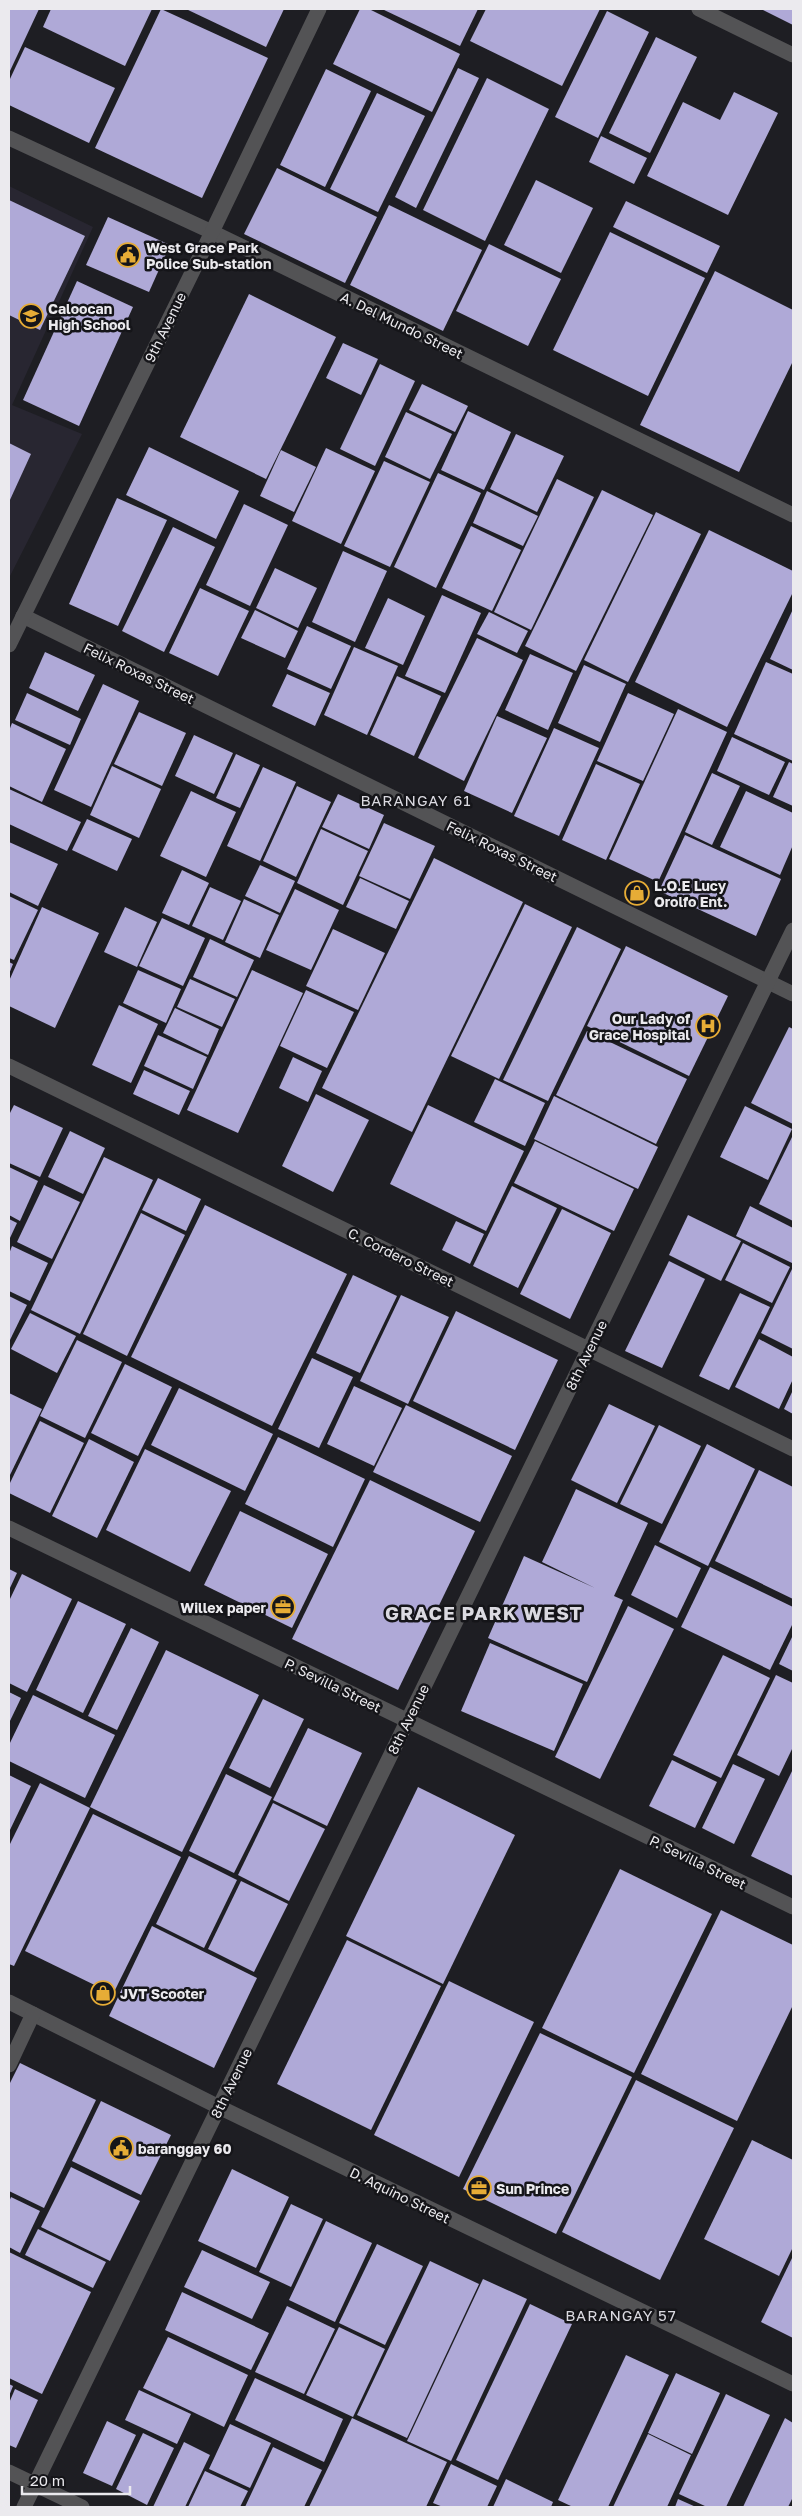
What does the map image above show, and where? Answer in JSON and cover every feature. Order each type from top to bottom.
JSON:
[{"type":"street","name":"9th Avenue","points":[[9,645],[212,232],[319,9]]},
{"type":"street","points":[[699,9],[793,55]]},
{"type":"street","name":"A. Del Mundo Street","points":[[9,138],[212,232],[793,515]]},
{"type":"street","name":"Felix Roxas Street","points":[[23,616],[793,994]]},
{"type":"street","name":"8th Avenue","points":[[24,2507],[793,930]]},
{"type":"street","name":"C. Cordero Street","points":[[9,1066],[793,1448]]},
{"type":"street","name":"P. Sevilla Street","points":[[9,1528],[793,1908]]},
{"type":"street","name":"D. Aquino Street","points":[[9,2002],[219,2108],[793,2384]]},
{"type":"street","points":[[9,2065],[33,2014]]},
{"type":"street","points":[[9,2472],[82,2507]]},
{"type":"shaded area","name":"Caloocan High School","points":[[9,186],[93,227],[12,405],[82,434],[9,578]]},
{"type":"building","points":[[9,9],[39,9],[9,73]]},
{"type":"building","points":[[51,9],[152,9],[125,66],[43,27]]},
{"type":"building","points":[[161,9],[268,58],[202,198],[95,148]]},
{"type":"building","points":[[186,9],[284,9],[266,47]]},
{"type":"building","points":[[360,9],[369,9],[460,54],[432,112],[333,64]]},
{"type":"building","points":[[382,9],[478,9],[460,46]]},
{"type":"building","points":[[486,9],[600,9],[562,86],[470,41]]},
{"type":"building","points":[[761,9],[793,9],[793,25]]},
{"type":"building","points":[[607,11],[649,32],[598,138],[555,117]]},
{"type":"building","points":[[656,37],[697,57],[650,153],[609,133]]},
{"type":"building","points":[[25,47],[115,88],[89,143],[9,105],[9,81]]},
{"type":"building","points":[[458,68],[479,78],[416,208],[395,197]]},
{"type":"building","points":[[326,69],[371,91],[325,187],[280,165]]},
{"type":"building","points":[[487,78],[549,109],[485,241],[423,210]]},
{"type":"building","points":[[734,92],[778,113],[728,215],[647,176],[683,102],[720,120]]},
{"type":"building","points":[[377,93],[425,116],[378,212],[330,189]]},
{"type":"building","points":[[601,136],[647,158],[634,184],[589,162]]},
{"type":"building","points":[[277,168],[377,217],[345,283],[244,234]]},
{"type":"building","points":[[536,180],[593,208],[561,273],[504,245]]},
{"type":"building","points":[[9,200],[85,236],[40,330],[9,315]]},
{"type":"building","points":[[626,201],[720,246],[707,273],[613,227]]},
{"type":"building","points":[[389,205],[482,250],[443,331],[350,285]]},
{"type":"building","name":"West Grace Park Police Sub-station","points":[[108,217],[170,245],[149,292],[86,265]]},
{"type":"building","points":[[610,232],[705,278],[648,396],[553,350]]},
{"type":"building","points":[[489,244],[561,279],[528,346],[456,311]]},
{"type":"building","points":[[715,271],[793,310],[793,361],[739,472],[640,425]]},
{"type":"building","points":[[77,281],[133,307],[79,426],[23,400]]},
{"type":"building","points":[[249,294],[336,337],[266,479],[180,437]]},
{"type":"building","points":[[343,343],[378,359],[361,395],[326,378]]},
{"type":"building","points":[[380,364],[415,381],[375,466],[340,449]]},
{"type":"building","points":[[422,384],[468,406],[455,432],[409,410]]},
{"type":"building","points":[[468,411],[511,432],[484,490],[441,470]]},
{"type":"building","points":[[406,412],[452,434],[430,479],[385,457]]},
{"type":"building","points":[[516,434],[564,456],[537,512],[490,489]]},
{"type":"building","points":[[9,443],[31,454],[9,502]]},
{"type":"building","points":[[149,447],[239,491],[216,539],[126,495]]},
{"type":"building","points":[[326,448],[375,471],[341,544],[292,521]]},
{"type":"building","points":[[281,450],[316,467],[294,512],[260,496]]},
{"type":"building","points":[[384,461],[430,482],[390,567],[344,546]]},
{"type":"building","points":[[438,473],[481,493],[436,588],[394,567]]},
{"type":"building","points":[[557,479],[594,497],[531,630],[494,612]]},
{"type":"building","points":[[602,490],[653,515],[576,671],[525,646]]},
{"type":"building","points":[[487,491],[538,516],[523,546],[473,523]]},
{"type":"building","points":[[117,498],[167,520],[118,626],[69,604]]},
{"type":"building","points":[[244,504],[288,525],[250,606],[206,585]]},
{"type":"building","points":[[656,512],[701,534],[628,682],[584,660]]},
{"type":"building","points":[[471,526],[521,550],[492,611],[442,588]]},
{"type":"building","points":[[173,527],[215,547],[164,652],[122,631]]},
{"type":"building","points":[[709,530],[793,571],[793,592],[727,727],[635,682]]},
{"type":"building","points":[[343,551],[387,571],[355,642],[312,622]]},
{"type":"building","points":[[275,568],[317,588],[298,628],[256,608]]},
{"type":"building","points":[[200,588],[249,611],[218,676],[169,653]]},
{"type":"building","points":[[442,595],[481,613],[445,693],[405,676]]},
{"type":"building","points":[[388,598],[425,616],[403,665],[365,648]]},
{"type":"building","points":[[793,609],[793,670],[770,659]]},
{"type":"building","points":[[255,610],[298,631],[285,658],[241,638]]},
{"type":"building","points":[[489,612],[528,631],[517,653],[477,634]]},
{"type":"building","points":[[307,626],[351,646],[331,689],[287,669]]},
{"type":"building","points":[[477,638],[523,660],[464,781],[418,758]]},
{"type":"building","points":[[354,647],[398,666],[367,735],[324,715]]},
{"type":"building","points":[[45,652],[95,675],[78,711],[29,688]]},
{"type":"building","points":[[530,654],[573,673],[548,730],[505,710]]},
{"type":"building","points":[[766,662],[793,674],[793,761],[734,734]]},
{"type":"building","points":[[584,665],[626,684],[600,742],[558,723]]},
{"type":"building","points":[[287,674],[330,693],[315,726],[272,706]]},
{"type":"building","points":[[397,676],[441,696],[414,756],[370,735]]},
{"type":"building","points":[[103,684],[139,701],[91,807],[54,790]]},
{"type":"building","points":[[27,693],[81,719],[70,745],[15,720]]},
{"type":"building","points":[[628,693],[674,714],[643,781],[597,761]]},
{"type":"building","points":[[678,709],[727,732],[658,882],[609,859]]},
{"type":"building","points":[[139,712],[186,733],[162,786],[114,764]]},
{"type":"building","points":[[497,716],[547,738],[512,813],[464,791]]},
{"type":"building","points":[[12,723],[66,749],[42,802],[9,786],[9,731]]},
{"type":"building","points":[[554,728],[599,748],[559,836],[514,816]]},
{"type":"building","points":[[194,735],[233,753],[214,794],[175,776]]},
{"type":"building","points":[[732,737],[785,762],[769,795],[717,771]]},
{"type":"building","points":[[236,754],[260,765],[240,808],[216,798]]},
{"type":"building","points":[[789,762],[793,764],[793,806],[773,797]]},
{"type":"building","points":[[596,764],[640,784],[606,860],[562,840]]},
{"type":"building","points":[[112,766],[161,789],[139,838],[90,815]]},
{"type":"building","points":[[263,767],[296,782],[260,861],[227,846]]},
{"type":"building","points":[[712,773],[740,786],[712,845],[685,832]]},
{"type":"building","points":[[297,786],[331,802],[296,877],[263,861]]},
{"type":"building","points":[[9,789],[81,822],[67,851],[9,824]]},
{"type":"building","points":[[191,791],[236,812],[206,877],[160,856]]},
{"type":"building","points":[[746,791],[793,813],[793,845],[780,875],[720,847]]},
{"type":"building","points":[[338,794],[384,815],[369,849],[322,827]]},
{"type":"building","points":[[87,819],[132,839],[117,871],[72,850]]},
{"type":"building","points":[[384,823],[435,846],[410,899],[359,876]]},
{"type":"building","points":[[321,829],[368,851],[343,905],[297,883]]},
{"type":"building","points":[[685,835],[781,879],[756,936],[659,891]]},
{"type":"building","points":[[9,842],[58,864],[38,906],[9,892]]},
{"type":"building","points":[[434,858],[523,902],[412,1132],[322,1088]]},
{"type":"building","points":[[260,865],[295,881],[280,913],[245,896]]},
{"type":"building","points":[[182,870],[209,883],[189,925],[162,913]]},
{"type":"building","points":[[360,878],[409,901],[396,929],[346,907]]},
{"type":"building","points":[[210,887],[241,901],[223,940],[192,926]]},
{"type":"building","points":[[295,889],[339,910],[311,970],[266,950]]},
{"type":"building","points":[[9,896],[38,910],[14,960],[9,958]]},
{"type":"building","points":[[244,899],[279,915],[260,958],[225,942]]},
{"type":"building","points":[[525,904],[572,927],[499,1079],[451,1056]]},
{"type":"building","points":[[42,907],[99,933],[55,1028],[9,1006],[9,981]]},
{"type":"building","points":[[125,907],[157,922],[137,967],[104,952]]},
{"type":"building","points":[[162,918],[205,938],[183,986],[139,966]]},
{"type":"building","points":[[577,927],[621,949],[548,1101],[503,1080]]},
{"type":"building","points":[[333,929],[385,953],[358,1010],[306,986]]},
{"type":"building","points":[[210,939],[254,960],[237,997],[193,977]]},
{"type":"building","points":[[626,946],[728,996],[689,1076],[587,1026]]},
{"type":"building","points":[[9,962],[13,964],[9,974]]},
{"type":"building","points":[[138,970],[181,989],[166,1023],[123,1003]]},
{"type":"building","points":[[252,970],[303,993],[238,1133],[187,1110]]},
{"type":"building","points":[[190,979],[235,999],[222,1027],[177,1007]]},
{"type":"building","points":[[306,990],[354,1012],[327,1068],[280,1046]]},
{"type":"building","points":[[119,1005],[158,1024],[131,1083],[92,1065]]},
{"type":"building","points":[[175,1008],[219,1029],[208,1055],[163,1033]]},
{"type":"building","points":[[789,1027],[793,1029],[793,1124],[751,1103]]},
{"type":"building","points":[[587,1031],[687,1079],[656,1144],[556,1095]]},
{"type":"building","points":[[158,1035],[207,1057],[193,1089],[144,1066]]},
{"type":"building","points":[[293,1057],[322,1071],[308,1102],[279,1088]]},
{"type":"building","points":[[144,1070],[190,1091],[179,1115],[133,1094]]},
{"type":"building","points":[[495,1079],[545,1103],[525,1146],[474,1122]]},
{"type":"building","points":[[316,1094],[369,1120],[333,1192],[282,1166]]},
{"type":"building","points":[[554,1096],[658,1147],[638,1189],[534,1139]]},
{"type":"building","points":[[14,1105],[63,1128],[40,1177],[9,1163],[9,1115]]},
{"type":"building","points":[[428,1105],[524,1151],[486,1231],[390,1184]]},
{"type":"building","points":[[745,1106],[792,1129],[768,1180],[720,1157]]},
{"type":"building","points":[[70,1131],[105,1148],[83,1194],[48,1177]]},
{"type":"building","points":[[793,1135],[793,1221],[759,1204]]},
{"type":"building","points":[[535,1141],[634,1189],[614,1231],[514,1183]]},
{"type":"building","points":[[104,1157],[153,1180],[80,1334],[31,1310]]},
{"type":"building","points":[[9,1167],[38,1181],[20,1221],[9,1215]]},
{"type":"building","points":[[158,1178],[201,1199],[186,1231],[142,1210]]},
{"type":"building","points":[[44,1185],[80,1202],[52,1259],[17,1242]]},
{"type":"building","points":[[512,1186],[557,1208],[518,1288],[473,1266]]},
{"type":"building","points":[[205,1205],[347,1274],[272,1426],[131,1357]]},
{"type":"building","points":[[750,1206],[793,1228],[792,1263],[736,1236]]},
{"type":"building","points":[[562,1209],[611,1233],[570,1319],[520,1294]]},
{"type":"building","points":[[141,1213],[185,1235],[127,1356],[83,1334]]},
{"type":"building","points":[[688,1215],[741,1241],[721,1281],[669,1255]]},
{"type":"building","points":[[9,1219],[17,1223],[9,1240]]},
{"type":"building","points":[[456,1221],[484,1234],[470,1264],[442,1250]]},
{"type":"building","points":[[743,1243],[790,1267],[772,1303],[725,1280]]},
{"type":"building","points":[[12,1246],[48,1263],[30,1301],[9,1291],[9,1254]]},
{"type":"building","points":[[669,1261],[705,1279],[662,1368],[625,1351]]},
{"type":"building","points":[[793,1267],[793,1349],[761,1333]]},
{"type":"building","points":[[353,1275],[397,1296],[360,1373],[316,1353]]},
{"type":"building","points":[[740,1293],[770,1307],[729,1390],[699,1376]]},
{"type":"building","points":[[401,1295],[449,1317],[408,1404],[360,1381]]},
{"type":"building","points":[[9,1296],[27,1305],[9,1342]]},
{"type":"building","points":[[456,1311],[558,1360],[515,1450],[413,1401]]},
{"type":"building","points":[[30,1313],[76,1336],[57,1373],[11,1349]]},
{"type":"building","points":[[759,1339],[793,1357],[793,1379],[779,1409],[735,1387]]},
{"type":"building","points":[[77,1340],[122,1362],[85,1438],[40,1416]]},
{"type":"building","points":[[312,1358],[353,1377],[319,1448],[278,1429]]},
{"type":"building","points":[[125,1364],[172,1387],[138,1456],[91,1433]]},
{"type":"building","points":[[354,1386],[402,1408],[374,1466],[327,1444]]},
{"type":"building","points":[[179,1388],[273,1434],[245,1491],[151,1445]]},
{"type":"building","points":[[793,1390],[793,1414],[784,1409]]},
{"type":"building","points":[[9,1393],[42,1409],[9,1477]]},
{"type":"building","points":[[609,1404],[655,1426],[617,1503],[571,1480]]},
{"type":"building","points":[[406,1405],[512,1456],[480,1522],[373,1472]]},
{"type":"building","points":[[40,1421],[84,1443],[50,1513],[9,1493],[9,1485]]},
{"type":"building","points":[[659,1425],[701,1446],[662,1524],[620,1504]]},
{"type":"building","points":[[278,1437],[365,1479],[333,1547],[245,1504]]},
{"type":"building","points":[[89,1439],[134,1462],[97,1538],[52,1516]]},
{"type":"building","points":[[707,1444],[755,1469],[708,1566],[659,1542]]},
{"type":"building","points":[[145,1449],[231,1491],[190,1572],[106,1530]]},
{"type":"building","points":[[759,1470],[793,1487],[793,1599],[715,1561]]},
{"type":"building","points":[[370,1480],[475,1531],[398,1690],[292,1639]]},
{"type":"building","points":[[576,1489],[648,1523],[614,1596],[623,1600],[587,1682],[488,1638],[524,1556],[595,1588],[542,1562]]},
{"type":"building","points":[[240,1511],[328,1554],[292,1628],[204,1585]]},
{"type":"building","points":[[655,1545],[701,1568],[677,1618],[631,1595]]},
{"type":"building","points":[[710,1567],[793,1607],[793,1623],[770,1670],[681,1627]]},
{"type":"building","points":[[9,1569],[17,1573],[9,1590]]},
{"type":"building","points":[[22,1574],[72,1599],[27,1692],[9,1683],[9,1601]]},
{"type":"building","points":[[78,1601],[126,1624],[83,1713],[36,1690]]},
{"type":"building","points":[[628,1606],[674,1629],[600,1779],[555,1757]]},
{"type":"building","points":[[131,1628],[159,1642],[117,1730],[88,1716]]},
{"type":"building","points":[[793,1635],[793,1671],[779,1664]]},
{"type":"building","points":[[490,1643],[583,1684],[554,1751],[461,1711]]},
{"type":"building","points":[[166,1650],[259,1695],[182,1852],[90,1807]]},
{"type":"building","points":[[723,1655],[770,1678],[721,1778],[673,1755]]},
{"type":"building","points":[[776,1675],[793,1683],[793,1747],[779,1776],[737,1755]]},
{"type":"building","points":[[9,1692],[21,1698],[9,1723]]},
{"type":"building","points":[[33,1695],[115,1735],[85,1798],[9,1761],[9,1745]]},
{"type":"building","points":[[263,1699],[304,1719],[270,1788],[229,1768]]},
{"type":"building","points":[[308,1728],[362,1753],[327,1826],[273,1800]]},
{"type":"building","points":[[672,1760],[717,1782],[695,1828],[649,1806]]},
{"type":"building","points":[[733,1764],[765,1779],[734,1844],[702,1828]]},
{"type":"building","points":[[793,1769],[793,1876],[751,1856]]},
{"type":"building","points":[[226,1774],[272,1797],[234,1873],[189,1851]]},
{"type":"building","points":[[9,1775],[31,1786],[9,1832]]},
{"type":"building","points":[[40,1783],[90,1808],[14,1966],[9,1964],[9,1846]]},
{"type":"building","points":[[418,1787],[515,1835],[443,1984],[346,1936]]},
{"type":"building","points":[[273,1803],[325,1829],[289,1901],[238,1875]]},
{"type":"building","points":[[93,1814],[181,1857],[113,1994],[25,1951]]},
{"type":"building","points":[[189,1856],[237,1880],[204,1948],[156,1924]]},
{"type":"building","points":[[620,1869],[712,1914],[634,2073],[542,2028]]},
{"type":"building","points":[[241,1881],[288,1904],[254,1972],[208,1949]]},
{"type":"building","points":[[721,1910],[793,1945],[793,2005],[737,2121],[641,2074]]},
{"type":"building","points":[[152,1926],[257,1978],[214,2068],[109,2016]]},
{"type":"building","points":[[347,1940],[441,1986],[371,2130],[277,2084]]},
{"type":"building","points":[[449,1981],[534,2022],[459,2177],[374,2135]]},
{"type":"building","points":[[540,2033],[632,2077],[556,2234],[463,2189]]},
{"type":"building","points":[[20,2063],[96,2100],[44,2208],[9,2191],[9,2085]]},
{"type":"building","points":[[636,2080],[734,2128],[660,2280],[562,2232]]},
{"type":"building","name":"baranggay 60","points":[[101,2101],[171,2135],[141,2195],[72,2161]]},
{"type":"building","points":[[752,2140],[793,2160],[793,2247],[779,2276],[704,2239]]},
{"type":"building","points":[[71,2167],[140,2201],[110,2261],[41,2227]]},
{"type":"building","points":[[232,2169],[289,2197],[256,2268],[198,2241]]},
{"type":"building","points":[[11,2197],[40,2211],[20,2253],[9,2247],[9,2202]]},
{"type":"building","points":[[291,2204],[323,2219],[291,2287],[259,2272]]},
{"type":"building","points":[[326,2221],[372,2243],[335,2322],[289,2300]]},
{"type":"building","points":[[38,2229],[106,2262],[93,2288],[25,2255]]},
{"type":"building","points":[[377,2244],[423,2266],[385,2345],[339,2323]]},
{"type":"building","points":[[202,2250],[270,2282],[252,2319],[184,2287]]},
{"type":"building","points":[[9,2252],[91,2292],[42,2394],[9,2378]]},
{"type":"building","points":[[793,2256],[793,2338],[761,2322]]},
{"type":"building","points":[[430,2261],[479,2284],[407,2438],[357,2415]]},
{"type":"building","points":[[483,2279],[527,2299],[451,2461],[407,2441]]},
{"type":"building","points":[[182,2292],[269,2333],[251,2370],[165,2330]]},
{"type":"building","points":[[530,2304],[572,2324],[498,2480],[456,2460]]},
{"type":"building","points":[[287,2306],[335,2329],[304,2394],[255,2372]]},
{"type":"building","points":[[339,2327],[385,2349],[353,2417],[306,2395]]},
{"type":"building","points":[[168,2337],[248,2375],[224,2427],[143,2388]]},
{"type":"building","points":[[626,2355],[669,2375],[608,2507],[573,2507],[558,2500]]},
{"type":"building","points":[[676,2373],[720,2393],[692,2454],[648,2433]]},
{"type":"building","points":[[255,2378],[343,2419],[324,2462],[235,2420]]},
{"type":"building","points":[[9,2384],[13,2386],[9,2396]]},
{"type":"building","points":[[15,2389],[38,2400],[16,2448],[9,2445],[9,2403]]},
{"type":"building","points":[[139,2390],[191,2414],[177,2444],[125,2420]]},
{"type":"building","points":[[726,2394],[770,2415],[726,2507],[707,2507],[679,2494]]},
{"type":"building","points":[[352,2418],[447,2462],[426,2507],[309,2507]]},
{"type":"building","points":[[785,2418],[793,2423],[793,2497],[788,2507],[743,2507]]},
{"type":"building","points":[[107,2421],[136,2435],[112,2486],[83,2473]]},
{"type":"building","points":[[230,2424],[271,2443],[250,2488],[209,2469]]},
{"type":"building","points":[[143,2433],[174,2448],[147,2505],[116,2489]]},
{"type":"building","points":[[648,2434],[691,2455],[667,2507],[613,2507]]},
{"type":"building","points":[[184,2442],[210,2455],[185,2507],[153,2507]]},
{"type":"building","points":[[273,2447],[322,2470],[304,2507],[245,2507]]},
{"type":"building","points":[[451,2464],[497,2486],[487,2507],[443,2507],[433,2503]]},
{"type":"building","points":[[205,2471],[248,2491],[240,2507],[188,2507]]},
{"type":"building","points":[[506,2479],[553,2502],[551,2507],[493,2507]]},
{"type":"building","points":[[678,2499],[696,2507],[675,2507]]},
{"type":"place","name":"West Grace Park Police Sub-station","points":[[128,255]]},
{"type":"place","name":"Caloocan High School","points":[[31,316]]},
{"type":"place","name":"L.O.E Lucy Orolfo Ent.","points":[[637,893]]},
{"type":"place","name":"Our Lady of Grace Hospital","points":[[708,1026]]},
{"type":"place","name":"Willex paper","points":[[283,1607]]},
{"type":"place","name":"JVT Scooter","points":[[103,1993]]},
{"type":"place","name":"baranggay 60","points":[[121,2148]]},
{"type":"place","name":"Sun Prince","points":[[479,2188]]},
{"type":"district","name":"BARANGAY 61","points":[[416,800]]},
{"type":"district","name":"GRACE PARK WEST","points":[[484,1612]]},
{"type":"district","name":"BARANGAY 57","points":[[621,2315]]}]
